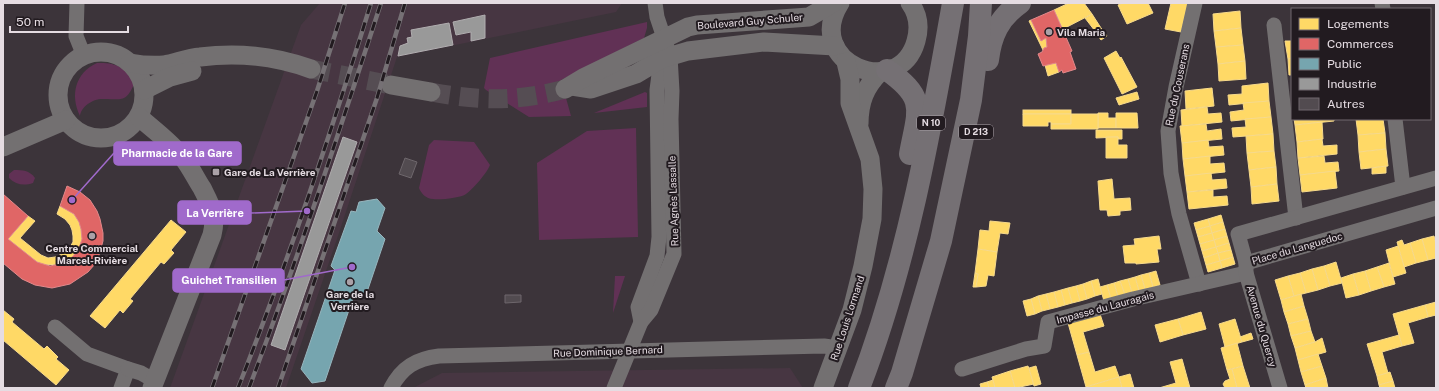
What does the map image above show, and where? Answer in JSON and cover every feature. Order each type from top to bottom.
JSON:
[{"type":"main road","name":"N 10","points":[[859,388],[876,345],[904,243],[932,122],[953,3]]},
{"type":"main road","points":[[896,388],[941,241],[971,100],[979,36],[981,3]]},
{"type":"main road","name":"D 213","points":[[934,262],[952,244],[979,121],[990,45],[996,28],[1007,14],[1020,3]]},
{"type":"main road","points":[[884,71],[908,87],[916,98],[918,110],[898,224],[904,243]]},
{"type":"street","points":[[77,3],[76,36],[84,56]]},
{"type":"street","points":[[655,3],[666,51]]},
{"type":"street","name":"Boulevard Guy Schuler","points":[[666,51],[688,27],[697,25],[809,17],[833,3]]},
{"type":"street","points":[[840,3],[836,10],[831,28],[835,46],[846,62],[868,72],[884,71],[896,66],[904,61],[911,53],[918,36],[919,26],[917,16],[910,3]]},
{"type":"street","name":"Rue du Couserans","points":[[1195,3],[1176,87],[1168,131],[1171,173],[1179,214],[1199,284]]},
{"type":"street","points":[[568,88],[591,89],[636,74],[666,51],[691,39],[758,31],[809,17]]},
{"type":"street","points":[[1274,25],[1296,218]]},
{"type":"street","points":[[666,51],[688,51],[764,42],[835,46]]},
{"type":"street","name":"Rue Agnès Lassalle","points":[[641,322],[638,307],[658,256],[657,98],[666,51]]},
{"type":"street","name":"Rue Agnès Lassalle","points":[[614,388],[641,322],[651,310],[674,254],[671,120],[672,90],[666,51]]},
{"type":"street","points":[[96,53],[108,53],[120,57],[130,64],[137,72],[144,90],[144,101],[139,117],[127,130],[115,136],[101,138],[87,136],[75,130],[66,120],[58,97],[60,84],[65,72],[84,56],[96,53]]},
{"type":"street","points":[[130,64],[165,64],[198,57],[236,54],[277,59],[311,69],[251,64],[215,66],[170,77],[144,90]]},
{"type":"street","name":"Rue Louis Lormand","points":[[823,388],[852,310],[864,266],[872,219],[873,189],[870,160],[850,102],[850,79],[846,62]]},
{"type":"street","name":"Rue Louis Lormand","points":[[859,129],[859,112],[864,94],[871,81],[884,71]]},
{"type":"street","points":[[392,85],[432,92]]},
{"type":"street","points":[[55,327],[87,354],[141,373],[153,385],[212,235],[214,213],[205,194],[184,159],[169,143],[139,117]]},
{"type":"street","points":[[3,147],[66,120]]},
{"type":"street","points":[[1395,120],[1403,187]]},
{"type":"street","name":"Place du Languedoc","points":[[1436,178],[1238,234],[1246,268],[1436,208]]},
{"type":"street","name":"Impasse du Lauragais","points":[[962,369],[1026,349],[1044,346],[1048,322],[1103,306],[1199,284],[1246,268]]},
{"type":"street","name":"Avenue du Quercy","points":[[1246,268],[1280,388]]},
{"type":"street","name":"Rue Dominique Bernard","points":[[391,388],[394,381],[405,369],[418,360],[426,357],[629,350],[824,346],[838,348]]},
{"type":"street","points":[[121,388],[128,369]]},
{"type":"shaded area","points":[[320,3],[622,3],[616,12],[397,57],[286,388],[170,388],[301,25]]},
{"type":"shaded area","points":[[647,22],[644,38],[561,80],[571,116],[529,117],[484,88],[490,58]]},
{"type":"shaded area","points":[[97,63],[109,63],[120,67],[128,73],[134,84],[128,94],[122,99],[100,99],[92,101],[85,106],[80,116],[75,100],[76,85],[84,73]]},
{"type":"shaded area","points":[[645,92],[647,93],[647,107],[594,113]]},
{"type":"shaded area","points":[[636,128],[638,237],[539,240],[537,163],[587,131]]},
{"type":"shaded area","points":[[434,140],[474,142],[490,165],[480,181],[466,194],[460,197],[430,199],[422,194],[419,188],[429,145]]},
{"type":"shaded area","points":[[14,170],[23,170],[30,173],[35,178],[33,183],[20,184],[14,182],[9,178],[9,174]]},
{"type":"shaded area","points":[[615,276],[625,276],[613,313]]},
{"type":"shaded area","points":[[790,368],[803,388],[413,388],[442,373]]},
{"type":"building: Logements","points":[[1069,3],[1084,3],[1092,14],[1063,29],[1054,10]]},
{"type":"building: Logements","points":[[1123,3],[1148,3],[1153,13],[1127,24],[1118,5]]},
{"type":"building: Logements","points":[[1171,3],[1188,3],[1181,32],[1165,29]]},
{"type":"building: Logements","points":[[1240,11],[1241,28],[1214,31],[1213,14]]},
{"type":"building: Logements","points":[[1092,14],[1101,28],[1095,31],[1085,18]]},
{"type":"building: Logements","points":[[1031,20],[1041,41],[1046,38],[1047,47],[1043,50],[1029,21]]},
{"type":"building: Logements","points":[[1101,28],[1107,36],[1101,40],[1095,31]]},
{"type":"building: Logements","points":[[1241,28],[1243,45],[1216,47],[1214,31]]},
{"type":"building: Logements","points":[[1285,41],[1291,41],[1291,58],[1288,59]]},
{"type":"building: Logements","points":[[1243,45],[1245,61],[1218,64],[1216,47]]},
{"type":"building: Logements","points":[[1116,51],[1120,58],[1121,57],[1137,87],[1122,94],[1104,58]]},
{"type":"building: Logements","points":[[1291,58],[1291,75],[1289,75],[1288,59]]},
{"type":"building: Logements","points":[[1245,61],[1246,79],[1219,81],[1218,64]]},
{"type":"building: Logements","points":[[1056,63],[1059,72],[1048,76],[1045,65]]},
{"type":"building: Logements","points":[[1268,83],[1269,101],[1229,105],[1228,95],[1242,94],[1242,86]]},
{"type":"building: Logements","points":[[1212,88],[1214,106],[1186,109],[1185,91]]},
{"type":"building: Logements","points":[[1137,92],[1139,99],[1119,105],[1116,98]]},
{"type":"building: Logements","points":[[1269,101],[1271,117],[1231,121],[1230,112],[1244,110],[1243,103]]},
{"type":"building: Logements","points":[[1207,107],[1208,114],[1221,113],[1222,122],[1182,126],[1181,110]]},
{"type":"building: Logements","points":[[1023,110],[1071,110],[1071,114],[1023,114]]},
{"type":"building: Logements","points":[[1098,113],[1108,113],[1108,118],[1116,118],[1116,128],[1098,128]]},
{"type":"building: Logements","points":[[1116,113],[1137,113],[1138,128],[1116,128]]},
{"type":"building: Logements","points":[[1023,114],[1071,114],[1071,124],[1051,124],[1051,122],[1048,122],[1048,126],[1023,126]]},
{"type":"building: Logements","points":[[1071,114],[1098,114],[1098,129],[1051,129],[1051,124],[1071,124]]},
{"type":"building: Logements","points":[[1271,117],[1273,134],[1233,137],[1232,128],[1246,127],[1245,119]]},
{"type":"building: Logements","points":[[1294,120],[1334,120],[1334,121],[1295,125]]},
{"type":"building: Logements","points":[[1356,120],[1383,120],[1385,133],[1358,135]]},
{"type":"building: Logements","points":[[1322,122],[1323,139],[1297,142],[1295,125]]},
{"type":"building: Logements","points":[[1206,124],[1207,131],[1221,129],[1222,139],[1182,143],[1180,126]]},
{"type":"building: Logements","points":[[1096,130],[1122,130],[1122,139],[1118,139],[1118,137],[1096,138]]},
{"type":"building: Logements","points":[[1385,133],[1386,149],[1359,152],[1358,135]]},
{"type":"building: Logements","points":[[1273,134],[1274,151],[1247,153],[1246,136]]},
{"type":"building: Logements","points":[[1106,137],[1118,137],[1118,145],[1127,145],[1127,158],[1106,158]]},
{"type":"building: Logements","points":[[1322,139],[1323,146],[1337,145],[1337,154],[1298,158],[1297,142]]},
{"type":"building: Logements","points":[[1208,140],[1209,147],[1223,146],[1224,155],[1183,159],[1182,143]]},
{"type":"building: Logements","points":[[1386,149],[1388,166],[1361,169],[1359,152]]},
{"type":"building: Logements","points":[[1274,151],[1276,167],[1249,170],[1247,153]]},
{"type":"building: Logements","points":[[1210,156],[1210,164],[1224,163],[1225,172],[1185,176],[1183,159]]},
{"type":"building: Logements","points":[[1324,156],[1325,163],[1338,162],[1339,171],[1300,175],[1298,158]]},
{"type":"building: Logements","points":[[1386,166],[1386,173],[1372,174],[1372,168]]},
{"type":"building: Logements","points":[[1276,167],[1277,184],[1251,187],[1249,170]]},
{"type":"building: Logements","points":[[1335,171],[1337,188],[1302,192],[1300,175]]},
{"type":"building: Logements","points":[[1211,173],[1212,180],[1226,179],[1227,188],[1187,192],[1185,176]]},
{"type":"building: Logements","points":[[1112,179],[1114,199],[1130,198],[1131,210],[1120,211],[1120,215],[1108,216],[1107,210],[1100,210],[1098,181]]},
{"type":"building: Logements","points":[[1277,184],[1279,201],[1252,204],[1251,187]]},
{"type":"building: Logements","points":[[1213,190],[1213,197],[1227,196],[1228,205],[1189,209],[1187,192]]},
{"type":"building: Logements","points":[[60,206],[74,214],[81,229],[82,239],[79,248],[67,262],[44,265],[37,262],[8,239],[28,216],[35,221],[20,238],[41,255],[48,258],[62,254],[70,247],[73,242],[73,236],[70,225],[65,219],[57,214]]},
{"type":"building: Logements","points":[[1221,215],[1223,222],[1210,226],[1208,219]]},
{"type":"building: Logements","points":[[1208,219],[1210,226],[1196,230],[1194,223]]},
{"type":"building: Logements","points":[[171,220],[186,232],[171,250],[174,253],[164,264],[161,262],[130,299],[133,301],[123,313],[120,310],[105,328],[90,316]]},
{"type":"building: Logements","points":[[990,221],[1010,223],[1008,234],[1000,233],[997,252],[978,249],[980,230],[989,231]]},
{"type":"building: Logements","points":[[1223,222],[1225,229],[1212,233],[1210,226]]},
{"type":"building: Logements","points":[[1210,226],[1212,233],[1198,237],[1196,230]]},
{"type":"building: Logements","points":[[1225,229],[1227,236],[1214,240],[1212,233]]},
{"type":"building: Logements","points":[[1212,233],[1214,240],[1200,244],[1198,237]]},
{"type":"building: Logements","points":[[1159,236],[1161,249],[1157,249],[1159,262],[1136,264],[1125,263],[1123,246],[1135,245],[1134,239]]},
{"type":"building: Logements","points":[[1227,236],[1229,243],[1216,247],[1214,240]]},
{"type":"building: Logements","points":[[1434,236],[1436,244],[1436,258],[1428,260],[1422,239]]},
{"type":"building: Logements","points":[[1422,239],[1428,260],[1416,263],[1410,243]]},
{"type":"building: Logements","points":[[1214,240],[1216,247],[1202,251],[1200,244]]},
{"type":"building: Logements","points":[[1402,240],[1404,245],[1410,243],[1416,263],[1404,267],[1397,242]]},
{"type":"building: Logements","points":[[1229,243],[1231,250],[1218,253],[1216,247]]},
{"type":"building: Logements","points":[[1398,246],[1406,273],[1393,277],[1386,250]]},
{"type":"building: Logements","points":[[1216,247],[1218,253],[1204,258],[1202,251]]},
{"type":"building: Logements","points":[[978,249],[997,252],[994,276],[988,275],[986,286],[976,287],[978,274],[975,273]]},
{"type":"building: Logements","points":[[1231,250],[1233,257],[1220,261],[1218,253]]},
{"type":"building: Logements","points":[[1218,253],[1220,261],[1206,265],[1204,258]]},
{"type":"building: Logements","points":[[1233,257],[1235,264],[1222,268],[1220,261]]},
{"type":"building: Logements","points":[[1220,261],[1222,268],[1208,272],[1206,265]]},
{"type":"building: Logements","points":[[1336,262],[1342,283],[1330,286],[1324,266]]},
{"type":"building: Logements","points":[[1389,263],[1395,284],[1384,287],[1377,267]]},
{"type":"building: Logements","points":[[1324,266],[1330,286],[1318,290],[1312,269]]},
{"type":"building: Logements","points":[[1377,267],[1384,287],[1371,291],[1365,271]]},
{"type":"building: Logements","points":[[1312,269],[1318,290],[1306,293],[1300,273]]},
{"type":"building: Logements","points":[[1156,271],[1160,285],[1153,287],[1149,273]]},
{"type":"building: Logements","points":[[1365,271],[1371,291],[1359,295],[1353,274]]},
{"type":"building: Logements","points":[[975,273],[978,274],[976,287],[973,287]]},
{"type":"building: Logements","points":[[1149,273],[1153,287],[1145,289],[1141,275]]},
{"type":"building: Logements","points":[[1300,273],[1306,293],[1294,296],[1288,276]]},
{"type":"building: Logements","points":[[1353,274],[1359,295],[1346,298],[1341,278]]},
{"type":"building: Logements","points":[[1141,275],[1145,289],[1139,291],[1135,277]]},
{"type":"building: Logements","points":[[1288,276],[1294,296],[1281,300],[1275,280]]},
{"type":"building: Logements","points":[[1135,277],[1139,291],[1132,293],[1128,279]]},
{"type":"building: Logements","points":[[1098,279],[1102,294],[1095,296],[1091,281]]},
{"type":"building: Logements","points":[[1128,279],[1132,293],[1125,295],[1120,281]]},
{"type":"building: Logements","points":[[1091,281],[1095,296],[1087,299],[1083,284]]},
{"type":"building: Logements","points":[[1120,281],[1125,295],[1118,297],[1114,283]]},
{"type":"building: Logements","points":[[1114,283],[1118,297],[1111,299],[1107,285]]},
{"type":"building: Logements","points":[[1083,284],[1087,299],[1080,301],[1076,286]]},
{"type":"building: Logements","points":[[1107,285],[1111,299],[1104,301],[1100,287]]},
{"type":"building: Logements","points":[[1076,286],[1080,301],[1072,303],[1068,288]]},
{"type":"building: Logements","points":[[1068,288],[1072,303],[1065,305],[1061,290]]},
{"type":"building: Logements","points":[[1061,290],[1065,305],[1058,307],[1054,292]]},
{"type":"building: Logements","points":[[1054,292],[1058,307],[1050,309],[1046,294]]},
{"type":"building: Logements","points":[[1046,294],[1050,309],[1042,311],[1038,296]]},
{"type":"building: Logements","points":[[1301,294],[1304,306],[1284,312],[1281,300]]},
{"type":"building: Logements","points":[[1038,296],[1042,311],[1035,314],[1031,299]]},
{"type":"building: Logements","points":[[1031,299],[1035,314],[1027,316],[1023,301]]},
{"type":"building: Logements","points":[[1436,302],[1436,315],[1428,317],[1425,305]]},
{"type":"building: Logements","points":[[1425,305],[1428,317],[1408,323],[1414,343],[1402,346],[1393,314]]},
{"type":"building: Logements","points":[[1304,306],[1308,319],[1288,324],[1284,312]]},
{"type":"building: Logements","points":[[3,310],[14,319],[12,322],[44,349],[47,346],[58,357],[56,359],[69,370],[56,385],[3,340]]},
{"type":"building: Logements","points":[[1201,312],[1206,329],[1183,335],[1178,319]]},
{"type":"building: Logements","points":[[1100,314],[1104,326],[1083,332],[1089,352],[1077,355],[1068,323]]},
{"type":"building: Logements","points":[[1178,319],[1183,335],[1160,342],[1155,325]]},
{"type":"building: Logements","points":[[1235,319],[1242,342],[1225,347],[1219,324]]},
{"type":"building: Logements","points":[[1308,319],[1311,331],[1291,336],[1288,324]]},
{"type":"building: Logements","points":[[1311,331],[1315,342],[1295,348],[1291,336]]},
{"type":"building: Logements","points":[[1251,333],[1253,339],[1242,342],[1240,337]]},
{"type":"building: Logements","points":[[1399,335],[1402,346],[1382,352],[1388,373],[1377,376],[1367,344]]},
{"type":"building: Logements","points":[[1322,338],[1326,352],[1298,360],[1295,348],[1315,342]]},
{"type":"building: Logements","points":[[1237,343],[1243,366],[1227,370],[1221,348]]},
{"type":"building: Logements","points":[[1089,352],[1095,372],[1115,366],[1119,377],[1086,387],[1077,355]]},
{"type":"building: Logements","points":[[1318,354],[1322,366],[1301,372],[1298,360]]},
{"type":"building: Logements","points":[[1182,359],[1190,388],[1159,388],[1176,383],[1170,362]]},
{"type":"building: Logements","points":[[1028,366],[1034,384],[1015,388],[1010,371]]},
{"type":"building: Logements","points":[[1036,366],[1041,384],[1034,386],[1029,368]]},
{"type":"building: Logements","points":[[1243,366],[1250,388],[1237,388],[1232,369]]},
{"type":"building: Logements","points":[[1322,366],[1326,378],[1305,385],[1301,372]]},
{"type":"building: Logements","points":[[1232,369],[1237,388],[1225,388],[1223,384],[1225,381],[1230,379],[1227,370]]},
{"type":"building: Logements","points":[[1010,371],[1015,388],[995,388],[992,377]]},
{"type":"building: Logements","points":[[1390,372],[1393,381],[1379,385],[1377,376]]},
{"type":"building: Logements","points":[[1130,374],[1134,388],[1122,388],[1119,377]]},
{"type":"building: Logements","points":[[1119,377],[1122,388],[1086,387]]},
{"type":"building: Logements","points":[[1326,378],[1328,388],[1306,388],[1305,385]]},
{"type":"building: Logements","points":[[993,380],[995,388],[989,388],[987,382]]},
{"type":"building: Logements","points":[[1393,381],[1395,388],[1380,388],[1379,385]]},
{"type":"building: Logements","points":[[987,382],[989,388],[981,388],[980,384]]},
{"type":"building: Commerces","points":[[1054,10],[1072,51],[1070,52],[1076,69],[1063,73],[1062,70],[1059,72],[1056,63],[1043,66],[1038,54],[1047,47],[1046,38],[1041,41],[1031,20]]},
{"type":"building: Commerces","name":"Centre Commercial Marcel-Rivière","points":[[67,186],[80,192],[90,200],[97,211],[103,233],[103,241],[99,255],[95,264],[88,272],[70,284],[52,288],[35,285],[22,279],[3,263],[3,194],[28,216],[8,239],[37,262],[50,266],[67,262],[79,248],[82,239],[79,222],[74,214],[60,206]]},
{"type":"building: Public","name":"Gare de la Verrière","points":[[377,199],[385,208],[377,231],[385,239],[366,295],[353,298],[325,381],[312,383],[301,369],[335,270],[331,266],[351,211],[356,212],[359,202]]},
{"type":"building: Industrie","points":[[485,15],[485,38],[471,41],[471,32],[456,35],[453,22]]},
{"type":"building: Industrie","points":[[449,23],[453,45],[398,56],[400,46],[408,43],[407,38],[412,37],[411,30]]},
{"type":"building: Industrie","points":[[343,137],[357,142],[285,350],[271,345]]},
{"type":"building: Autres","points":[[405,158],[417,162],[411,178],[399,174]]},
{"type":"building: Autres","points":[[505,295],[521,295],[521,302],[505,303]]},
{"type":"tunnel","points":[[311,69],[391,85]]},
{"type":"tunnel","points":[[431,92],[466,97],[498,99],[531,96],[565,89]]},
{"type":"railway","points":[[212,388],[317,91],[345,3]]},
{"type":"railway","points":[[238,388],[308,197],[371,3]]},
{"type":"railway","points":[[249,388],[301,244],[381,3]]},
{"type":"railway","points":[[278,388],[377,98],[405,3]]},
{"type":"place","name":"Vila Maria","points":[[1049,32]]},
{"type":"place","name":"Gare de La Verrière","points":[[216,172]]},
{"type":"place","name":"Pharmacie de la Gare","points":[[72,200]]},
{"type":"place","name":"La Verrière","points":[[307,211]]},
{"type":"place","name":"Centre Commercial Marcel-Rivière","points":[[92,236]]},
{"type":"place","name":"Guichet Transilien","points":[[352,267]]},
{"type":"place","name":"Gare de la Verrière","points":[[350,282]]}]
